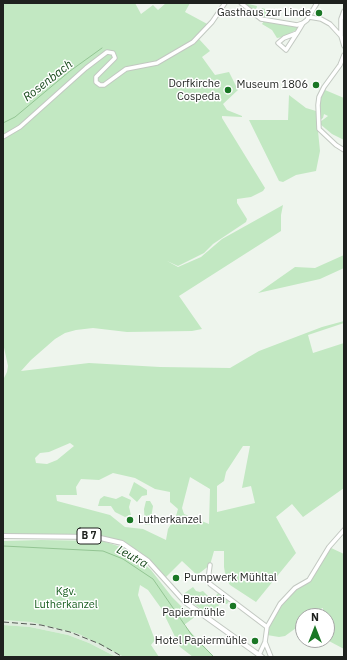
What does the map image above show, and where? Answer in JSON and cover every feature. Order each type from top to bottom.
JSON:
[{"type":"main road","name":"B 7","points":[[3,536],[84,536],[110,539],[122,543],[140,554],[185,602],[259,656]]},
{"type":"street","points":[[3,137],[22,126],[86,68],[107,52],[113,53],[115,58],[96,77],[96,82],[100,85],[104,85],[126,69],[157,63],[193,42],[222,9],[225,3]]},
{"type":"street","points":[[241,3],[261,19],[289,24],[303,23]]},
{"type":"street","points":[[297,32],[284,38],[278,43],[286,50],[317,3]]},
{"type":"street","points":[[344,13],[341,23],[341,36],[344,46]]},
{"type":"street","points":[[309,17],[325,21],[335,28],[341,36]]},
{"type":"street","points":[[335,28],[341,23]]},
{"type":"street","points":[[344,55],[340,65],[332,75],[319,97],[319,129],[336,145],[344,150]]},
{"type":"street","points":[[259,656],[265,642],[267,627],[280,604],[295,588],[309,580],[329,547],[344,530]]},
{"type":"street","points":[[210,565],[208,580],[210,584],[267,627]]},
{"type":"street","points":[[265,642],[271,657]]},
{"type":"shaded area","points":[[3,620],[31,622],[79,634],[124,657],[116,657],[89,643],[68,635],[30,627],[3,625]]},
{"type":"green space","points":[[6,3],[135,3],[141,14],[153,5],[158,10],[166,3],[190,3],[185,12],[211,26],[199,39],[210,51],[202,57],[215,75],[229,72],[238,90],[223,104],[227,110],[242,116],[222,116],[222,118],[265,188],[263,191],[251,197],[237,199],[237,203],[247,219],[246,222],[213,244],[204,253],[178,266],[167,261],[178,267],[201,257],[222,239],[283,205],[281,215],[281,231],[179,296],[202,329],[192,331],[127,332],[93,328],[76,330],[65,333],[55,339],[21,371],[89,363],[160,367],[230,368],[259,351],[322,327],[344,321],[344,323],[308,335],[313,353],[344,343],[344,488],[303,517],[292,504],[276,517],[296,553],[256,602],[230,585],[226,579],[224,551],[214,551],[210,565],[197,575],[182,561],[165,578],[148,559],[131,546],[114,539],[95,534],[3,534],[3,380],[8,366],[3,343],[3,5]],"holes":[[[70,443],[74,446],[57,460],[47,464],[36,463],[35,458],[40,453],[49,452]],[[243,446],[250,446],[242,488],[251,486],[255,503],[217,512],[217,486],[224,481],[226,472]],[[113,473],[135,478],[155,489],[170,492],[170,502],[178,509],[176,516],[168,529],[166,540],[143,529],[125,527],[110,515],[57,501],[56,495],[77,495],[76,487],[81,479],[99,480]],[[190,477],[210,489],[209,524],[184,514],[182,508]]]},
{"type":"green space","points":[[244,3],[257,6],[256,11],[259,12],[262,8],[268,10],[268,16],[262,18]]},
{"type":"green space","points":[[264,21],[298,27],[298,29],[283,37],[277,38],[272,30],[262,24]]},
{"type":"green space","points":[[325,90],[344,98],[344,140],[332,134],[320,124],[320,122],[328,116],[324,114],[323,118],[320,120],[320,98]]},
{"type":"green space","points":[[289,95],[306,108],[316,111],[320,151],[316,171],[296,175],[283,182],[279,181],[249,120],[288,120]]},
{"type":"green space","points":[[344,255],[344,268],[320,279],[258,293],[295,267],[315,268]]},
{"type":"green space","points":[[134,482],[147,490],[147,495],[142,496],[137,502],[129,495]]},
{"type":"green space","points":[[104,496],[116,499],[122,496],[131,500],[129,507],[131,515],[125,517],[115,512],[111,506],[98,506],[100,499]]},
{"type":"green space","points":[[146,501],[150,501],[153,506],[150,525],[145,525],[144,509]]},
{"type":"green space","name":"Kgv. Lutherkanzel","points":[[3,541],[103,541],[121,547],[136,556],[151,570],[172,597],[182,607],[196,616],[184,625],[214,657],[193,657],[180,647],[161,608],[148,590],[140,585],[138,595],[155,640],[151,645],[159,657],[124,657],[79,634],[31,622],[3,620]]},
{"type":"green space","points":[[329,547],[344,554],[344,649],[335,644],[335,608],[295,608],[295,629],[285,636],[279,637],[267,635],[267,627],[288,595],[309,580]]},
{"type":"green space","points":[[193,587],[196,591],[203,591],[212,600],[219,592],[230,600],[227,604],[220,604],[210,616],[182,595]]},
{"type":"green space","points":[[3,625],[30,627],[68,635],[89,643],[116,657],[3,657]]},
{"type":"waterway","name":"Rosenbach","points":[[3,123],[15,117],[70,71],[102,48]]},
{"type":"waterway","name":"Leutra","points":[[3,546],[103,551],[123,559],[153,579],[191,634],[214,657]]},
{"type":"railway","points":[[3,622],[41,625],[70,632],[100,644],[123,657]]},
{"type":"place","name":"Gasthaus zur Linde","points":[[319,13]]},
{"type":"place","name":"Museum 1806","points":[[316,85]]},
{"type":"place","name":"Dorfkirche Cospeda","points":[[228,90]]},
{"type":"place","name":"Lutherkanzel","points":[[130,520]]},
{"type":"place","name":"Pumpwerk Mühltal","points":[[176,578]]},
{"type":"place","name":"Brauerei Papiermühle","points":[[233,606]]},
{"type":"place","name":"Hotel Papiermühle","points":[[255,641]]}]
